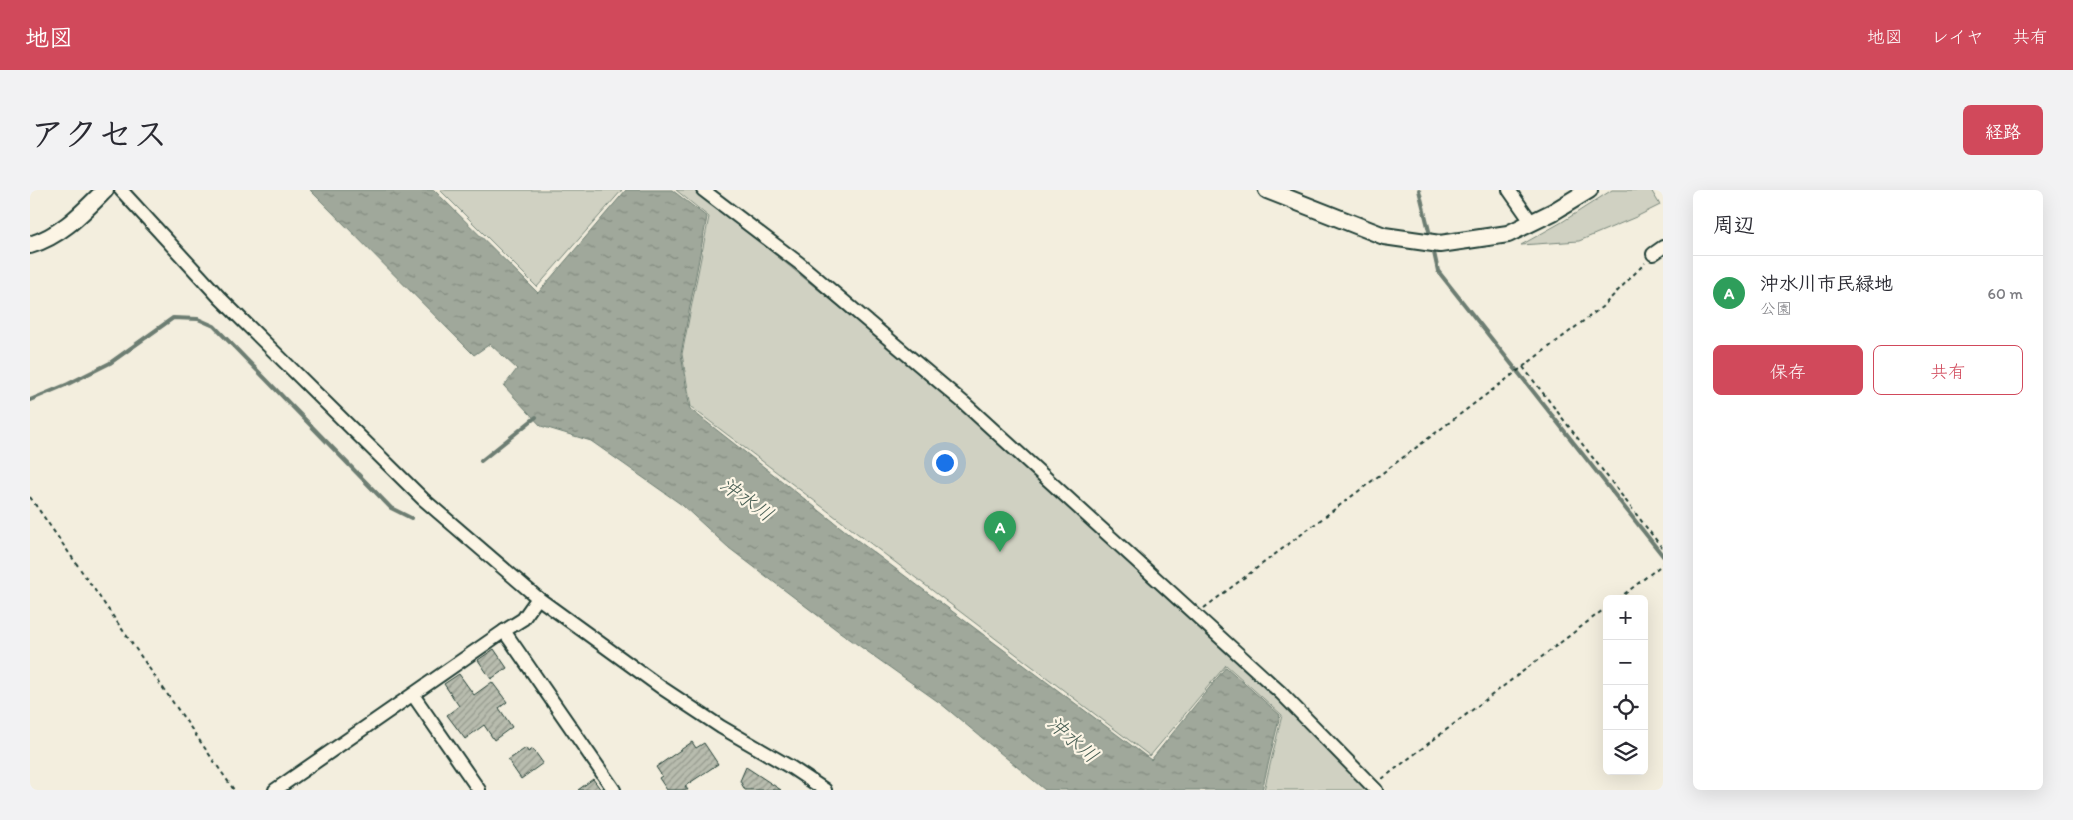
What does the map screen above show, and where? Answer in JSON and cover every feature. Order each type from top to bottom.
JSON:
[{"type":"street","points":[[30,245],[59,232],[76,219],[105,190]]},
{"type":"street","points":[[120,190],[220,298],[424,499],[538,598],[662,688],[721,727],[792,768],[824,790]]},
{"type":"street","points":[[703,190],[799,263],[964,402],[1281,693],[1374,788]]},
{"type":"street","points":[[1267,190],[1384,236],[1440,244],[1508,234],[1532,223],[1586,191]]},
{"type":"street","points":[[1509,190],[1532,223]]},
{"type":"street","points":[[274,790],[523,619],[538,598]]},
{"type":"street","points":[[504,631],[614,790]]},
{"type":"street","points":[[413,695],[478,790]]},
{"type":"path","points":[[1195,615],[1602,307],[1658,251]]},
{"type":"path","points":[[1523,367],[1663,550]]},
{"type":"path","points":[[30,497],[234,790]]},
{"type":"path","points":[[1623,595],[1663,564]]},
{"type":"path","points":[[1374,788],[1603,610]]},
{"type":"shaded area","points":[[440,190],[622,190],[537,287]]},
{"type":"shaded area","points":[[676,190],[696,190],[945,393],[1292,709],[1372,790],[1264,790],[1282,715],[1226,665],[1150,756],[691,407],[682,354],[709,217]]},
{"type":"shaded area","points":[[1612,190],[1651,190],[1660,205],[1579,241],[1521,245],[1562,222]]},
{"type":"water","name":"沖水川","points":[[310,190],[434,190],[538,293],[626,190],[672,190],[707,217],[681,354],[690,409],[857,540],[1151,760],[1226,667],[1280,715],[1262,790],[1045,790],[940,703],[837,630],[729,548],[682,505],[591,441],[541,426],[504,386],[517,369],[490,344],[474,355]]},
{"type":"building","points":[[494,649],[507,668],[491,679],[478,660]]},
{"type":"building","points":[[459,674],[474,695],[492,682],[507,702],[499,708],[512,727],[494,740],[484,725],[465,739],[447,715],[459,706],[444,684]]},
{"type":"building","points":[[692,742],[696,748],[704,743],[718,764],[685,786],[688,790],[667,790],[659,778],[662,776],[656,767]]},
{"type":"building","points":[[526,748],[528,752],[533,749],[543,763],[521,779],[508,760]]},
{"type":"building","points":[[746,767],[781,790],[745,790],[740,781]]},
{"type":"building","points":[[593,779],[601,790],[578,790]]},
{"type":"waterway","points":[[1419,190],[1431,239]]},
{"type":"waterway","points":[[1433,248],[1438,271],[1663,556]]},
{"type":"waterway","points":[[30,400],[110,363],[173,318],[198,319],[214,326],[391,508],[411,518]]},
{"type":"waterway","points":[[481,461],[536,417]]},
{"type":"place","name":"沖水川市民緑地","points":[[1000,552]]}]
